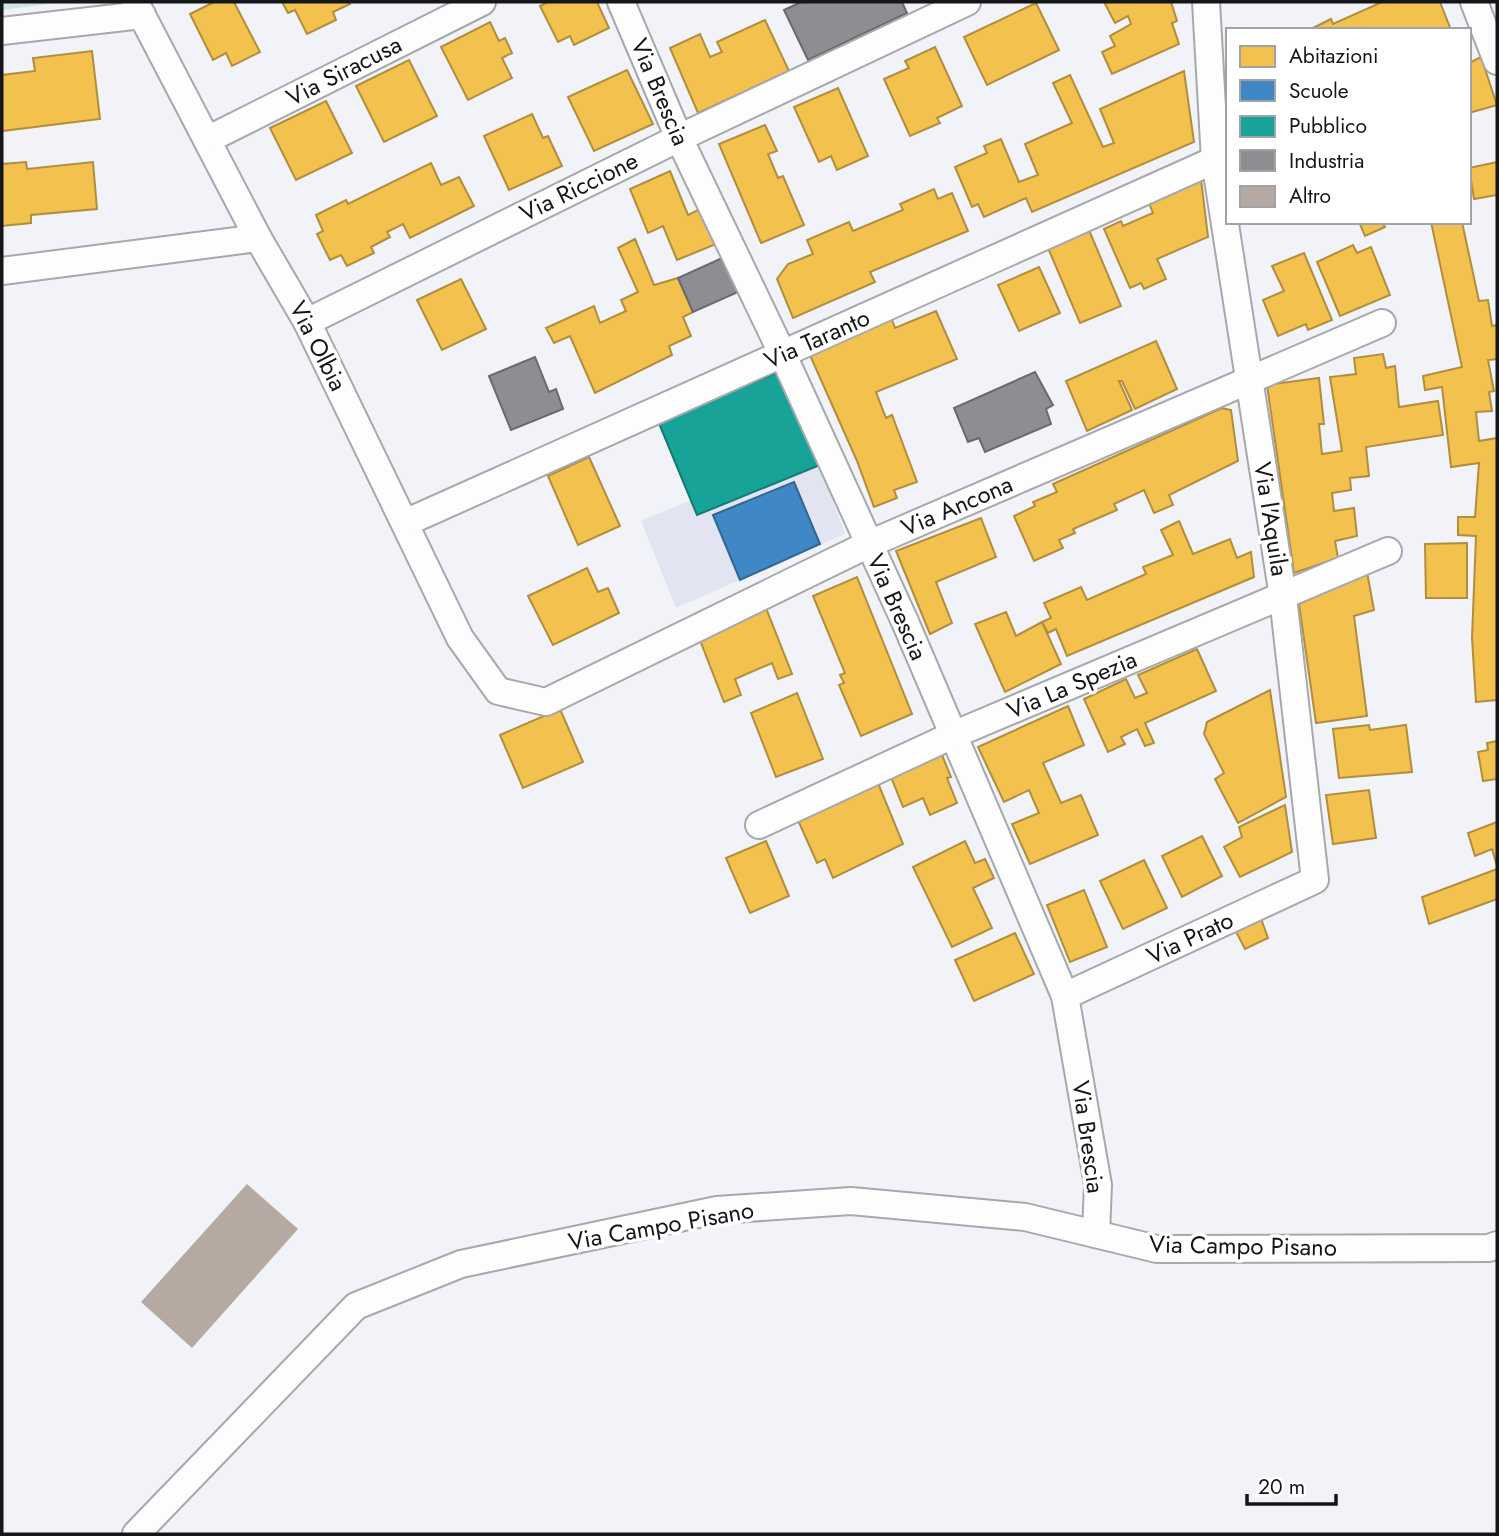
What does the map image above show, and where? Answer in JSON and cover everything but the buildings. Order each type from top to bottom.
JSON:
[{"type":"street","name":"Via Siracusa","points":[[207,140],[482,2]]},
{"type":"street","name":"Via Brescia","points":[[621,2],[679,138],[783,355],[869,544],[1065,996],[1098,1185],[1096,1234]]},
{"type":"street","name":"Via Riccione","points":[[307,322],[679,138],[967,2]]},
{"type":"street","name":"Via l'Aquila","points":[[1206,2],[1226,189]]},
{"type":"street","points":[[1474,2],[1478,35],[1497,61]]},
{"type":"street","name":"Via Olbia","points":[[138,8],[258,238],[307,322],[460,638],[498,691]]},
{"type":"street","points":[[2,31],[138,8]]},
{"type":"street","name":"Via Taranto","points":[[405,523],[1222,157]]},
{"type":"street","name":"Via l'Aquila","points":[[1230,224],[1250,380],[1283,597],[1315,880]]},
{"type":"street","points":[[2,271],[258,238]]},
{"type":"street","name":"Via Ancona","points":[[498,691],[546,702],[869,544],[1382,323]]},
{"type":"street","name":"Via La Spezia","points":[[760,824],[953,735],[1388,551]]},
{"type":"street","name":"Via Prato","points":[[1065,996],[1315,880]]},
{"type":"street","name":"Via Campo Pisano","points":[[136,1534],[356,1306],[461,1264],[717,1210],[851,1201],[1025,1217],[1157,1249],[1489,1248],[1497,1245]]},
{"type":"shaded area","points":[[820,465],[845,534],[676,608],[641,521],[691,500],[697,515]]},
{"type":"green space","points":[[2,2],[63,2],[2,10]]}]
